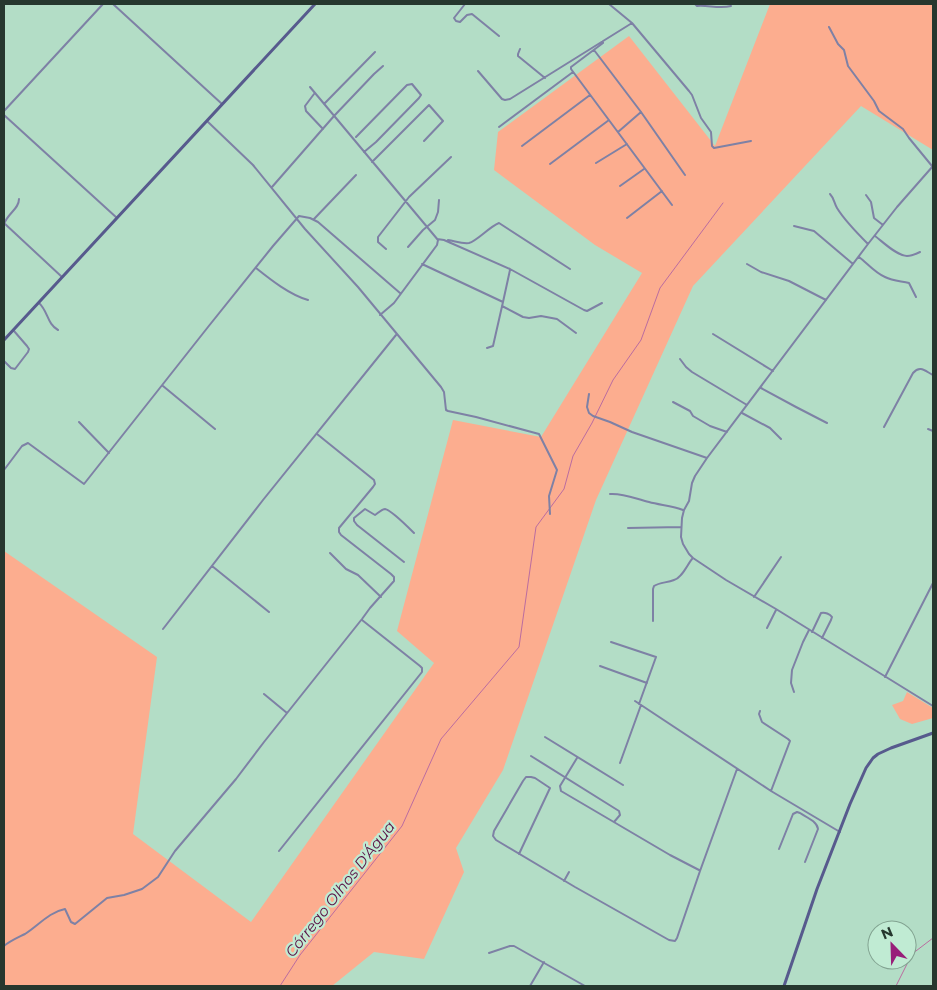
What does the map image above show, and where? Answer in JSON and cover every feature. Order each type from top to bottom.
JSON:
[{"type":"street","points":[[4,111],[103,4]]},
{"type":"street","points":[[113,4],[222,104]]},
{"type":"street","points":[[4,340],[315,4]]},
{"type":"street","points":[[465,4],[455,16],[456,21],[459,22],[467,14],[472,14],[499,36]]},
{"type":"street","points":[[609,4],[632,23],[692,95],[701,118],[712,132],[712,146],[714,148],[751,141]]},
{"type":"street","points":[[695,4],[699,6],[731,6]]},
{"type":"street","points":[[478,71],[502,99],[510,100],[632,23]]},
{"type":"street","points":[[829,27],[838,44],[844,50],[848,66],[874,101],[879,111],[903,129],[933,166],[868,244],[707,458],[692,483],[689,501],[684,510],[681,537],[683,544],[693,558],[933,706]]},
{"type":"street","points":[[603,41],[603,43],[570,68],[672,205]]},
{"type":"street","points":[[520,49],[518,56],[545,78]]},
{"type":"street","points":[[594,50],[641,112],[685,175]]},
{"type":"street","points":[[324,104],[375,52]]},
{"type":"street","points":[[272,187],[334,116],[383,66]]},
{"type":"street","points":[[499,127],[573,72]]},
{"type":"street","points":[[356,136],[407,84],[412,84],[420,93],[421,96],[376,142],[363,152]]},
{"type":"street","points":[[310,87],[437,240],[438,244],[392,305],[380,315]]},
{"type":"street","points":[[315,93],[305,106],[306,111],[323,129]]},
{"type":"street","points":[[522,146],[590,95]]},
{"type":"street","points":[[372,162],[429,105],[443,121],[424,141]]},
{"type":"street","points":[[618,132],[641,112]]},
{"type":"street","points":[[4,114],[117,218]]},
{"type":"street","points":[[550,164],[609,120]]},
{"type":"street","points":[[207,121],[253,165],[441,387],[448,411],[539,434],[557,470],[549,496],[550,514]]},
{"type":"street","points":[[596,163],[627,144]]},
{"type":"street","points":[[386,249],[378,242],[377,238],[405,202],[451,157]]},
{"type":"street","points":[[620,186],[645,168]]},
{"type":"street","points":[[314,220],[356,175]]},
{"type":"street","points":[[627,218],[662,191]]},
{"type":"street","points":[[830,194],[834,198],[834,204],[840,213],[854,231],[868,244]]},
{"type":"street","points":[[866,195],[871,202],[874,218],[883,225]]},
{"type":"street","points":[[19,200],[4,223],[62,277]]},
{"type":"street","points":[[408,247],[437,218],[439,200]]},
{"type":"street","points":[[4,470],[22,446],[28,443],[84,484],[299,216],[314,220],[400,293]]},
{"type":"street","points":[[437,240],[469,243],[499,223],[570,269]]},
{"type":"street","points":[[794,226],[814,231],[853,264]]},
{"type":"street","points":[[875,236],[902,255],[912,256],[920,252]]},
{"type":"street","points":[[444,240],[510,269],[585,311],[602,303]]},
{"type":"street","points":[[859,257],[879,274],[910,283],[916,297]]},
{"type":"street","points":[[422,264],[503,302]]},
{"type":"street","points":[[747,264],[761,272],[789,281],[826,300]]},
{"type":"street","points":[[256,268],[276,283],[308,300]]},
{"type":"street","points":[[486,348],[493,345],[510,269]]},
{"type":"street","points":[[39,303],[45,310],[51,324],[58,330]]},
{"type":"street","points":[[502,306],[522,317],[557,319],[576,333]]},
{"type":"street","points":[[4,361],[14,369],[29,351],[28,346],[13,330]]},
{"type":"street","points":[[713,334],[773,371]]},
{"type":"street","points":[[163,629],[396,335]]},
{"type":"street","points":[[680,359],[692,372],[747,405]]},
{"type":"street","points":[[884,427],[916,369],[920,368],[933,375]]},
{"type":"street","points":[[162,386],[215,429]]},
{"type":"street","points":[[761,388],[827,423]]},
{"type":"street","points":[[589,394],[586,407],[593,416],[632,432],[707,458]]},
{"type":"street","points":[[673,402],[710,426],[727,432]]},
{"type":"street","points":[[742,412],[770,428],[781,439]]},
{"type":"street","points":[[79,422],[109,453]]},
{"type":"street","points":[[928,429],[933,431]]},
{"type":"street","points":[[4,946],[25,934],[58,910],[65,909],[71,922],[75,924],[107,898],[142,889],[158,878],[175,851],[236,779],[370,608],[393,582],[394,577],[339,532],[339,528],[374,486],[375,482],[317,434]]},
{"type":"street","points":[[610,494],[618,493],[684,510]]},
{"type":"street","points":[[404,562],[357,525],[354,518],[365,509],[375,515],[386,509],[414,533]]},
{"type":"street","points":[[628,528],[681,527]]},
{"type":"street","points":[[330,554],[346,570],[358,576],[381,597]]},
{"type":"street","points":[[754,597],[781,557]]},
{"type":"street","points":[[654,621],[654,586],[659,583],[675,580],[682,574],[693,558]]},
{"type":"street","points":[[212,566],[269,612]]},
{"type":"street","points":[[885,677],[933,583]]},
{"type":"street","points":[[767,628],[776,609]]},
{"type":"street","points":[[794,692],[791,674],[803,642],[820,614],[824,612],[832,617],[822,638]]},
{"type":"street","points":[[279,851],[422,671],[420,666],[362,619]]},
{"type":"street","points":[[611,642],[656,657],[620,763]]},
{"type":"street","points":[[600,666],[647,684]]},
{"type":"street","points":[[264,694],[287,713]]},
{"type":"street","points":[[636,701],[771,791],[840,832]]},
{"type":"street","points":[[760,711],[759,714],[762,722],[790,741],[771,791]]},
{"type":"street","points":[[784,986],[817,889],[863,773],[872,758],[878,754],[933,733]]},
{"type":"street","points":[[545,737],[623,785]]},
{"type":"street","points":[[531,756],[620,810],[620,816],[614,822]]},
{"type":"street","points":[[577,758],[560,787],[561,791],[700,871]]},
{"type":"street","points":[[519,854],[550,788],[531,777],[526,777],[523,781],[493,832],[496,840],[519,854],[564,881],[673,941],[678,938],[737,769]]},
{"type":"street","points":[[779,849],[793,814],[800,813],[818,826],[805,862]]},
{"type":"street","points":[[807,817],[809,813]]},
{"type":"street","points":[[564,881],[568,872]]},
{"type":"street","points":[[489,953],[513,946],[585,986]]},
{"type":"street","points":[[530,986],[544,962]]},
{"type":"shaded area","points":[[770,4],[933,4],[933,150],[861,106],[693,286],[596,500],[503,770],[456,848],[464,872],[424,959],[374,952],[332,986],[4,986],[4,551],[157,657],[133,834],[251,922],[434,663],[397,631],[453,420],[541,437],[642,273],[595,245],[494,170],[498,132],[629,36],[715,146]]},
{"type":"shaded area","points":[[907,692],[933,708],[933,718],[912,724],[900,719],[892,705],[903,701]]},
{"type":"waterway","name":"Córrego Olhos D'Água","points":[[280,986],[300,955],[402,826],[441,739],[519,647],[536,527],[564,489],[573,456],[613,380],[641,340],[660,288],[723,203]]},
{"type":"waterway","points":[[896,986],[912,954],[933,938]]}]
